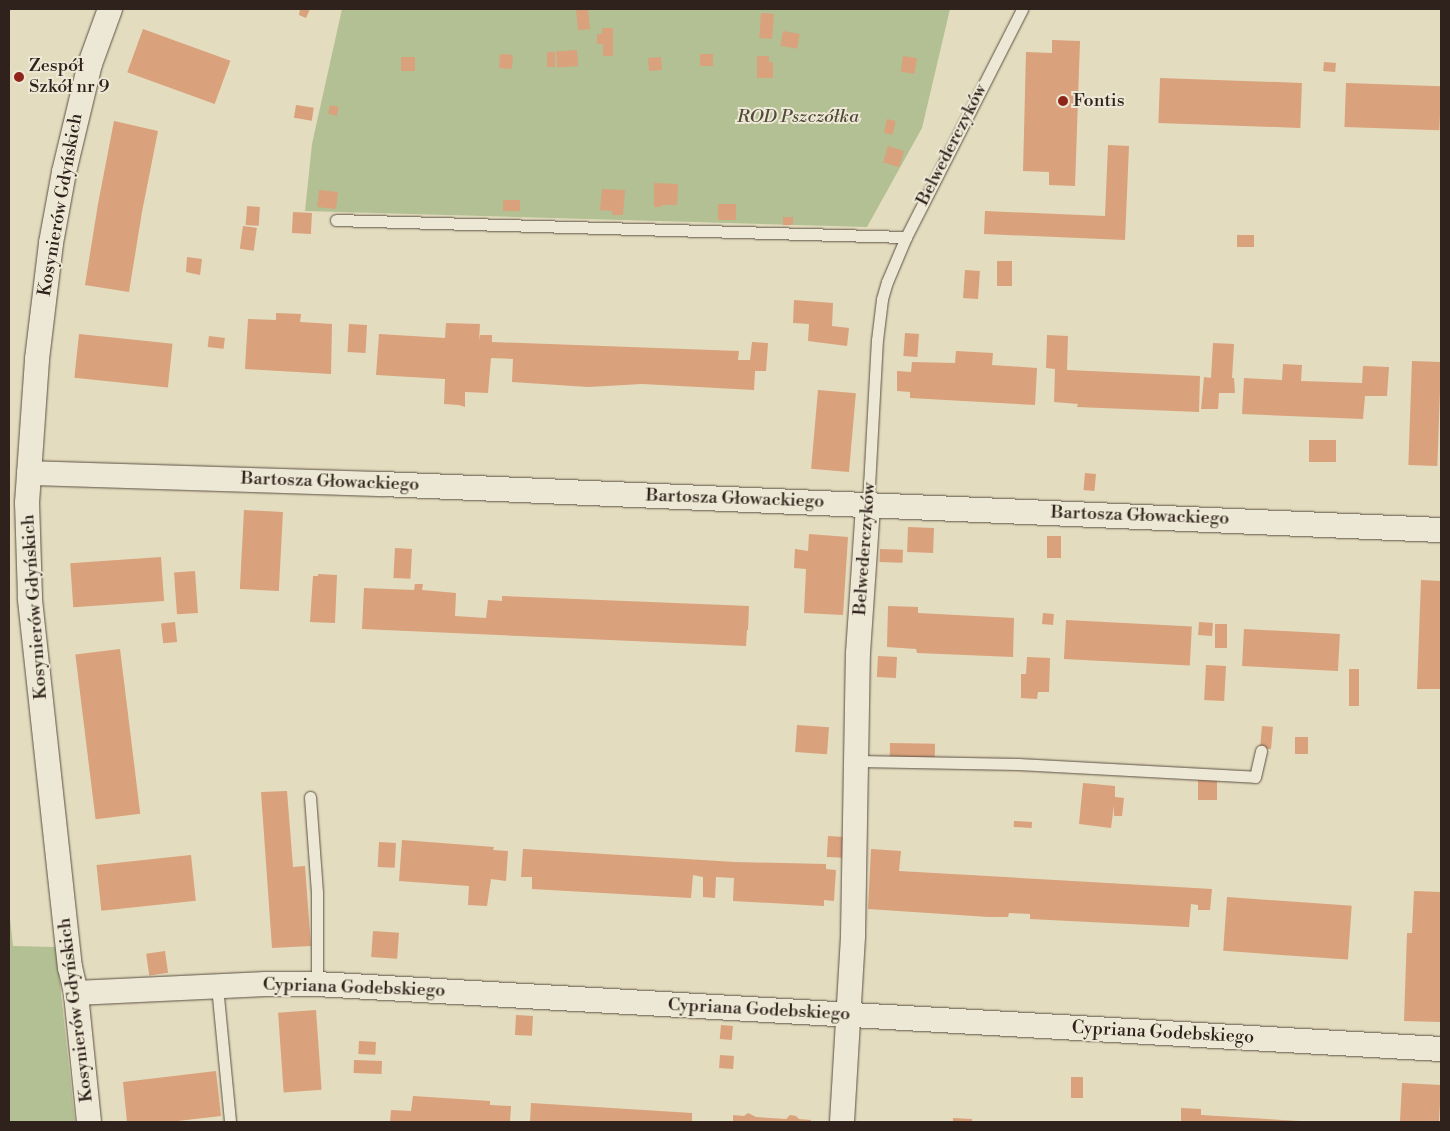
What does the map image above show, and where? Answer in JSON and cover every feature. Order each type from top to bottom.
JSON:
[{"type":"street","name":"Kosynierów Gdyńskich","points":[[89,1122],[76,993],[70,968],[30,597],[27,503],[22,481],[53,234],[64,172],[90,64],[110,9]]},
{"type":"street","name":"Bartosza Głowackiego","points":[[22,481],[382,484],[1441,530]]},
{"type":"street","name":"Belwederczyków","points":[[842,1122],[853,935],[858,761],[858,654],[868,505]]},
{"type":"street","name":"Cypriana Godebskiego","points":[[76,993],[216,986],[317,984],[1441,1049]]},
{"type":"lane","name":"Belwederczyków","points":[[868,505],[882,299],[906,237],[1022,9]]},
{"type":"lane","points":[[336,220],[906,237]]},
{"type":"lane","points":[[858,761],[1018,764],[1255,777],[1260,752]]},
{"type":"lane","points":[[310,797],[317,893],[317,984]]},
{"type":"lane","points":[[216,986],[230,1122]]},
{"type":"green space","name":"ROD Pszczółka","points":[[342,9],[950,9],[922,128],[867,227],[305,211],[312,144]]},
{"type":"green space","points":[[9,909],[13,946],[56,947],[75,1122],[9,1122]]},
{"type":"building","points":[[300,9],[310,9],[306,18],[299,15]]},
{"type":"building","points":[[588,9],[590,29],[578,30],[576,10]]},
{"type":"building","points":[[761,13],[774,14],[772,39],[759,38]]},
{"type":"building","points":[[602,28],[613,28],[613,56],[603,56],[603,44],[597,44],[597,34],[602,34]]},
{"type":"building","points":[[143,29],[230,61],[215,104],[127,72]]},
{"type":"building","points":[[783,31],[800,34],[797,49],[780,46]]},
{"type":"building","points":[[1052,40],[1080,41],[1075,186],[1049,185],[1049,172],[1023,171],[1026,52],[1052,53]]},
{"type":"building","points":[[577,50],[578,66],[557,67],[556,51]]},
{"type":"building","points":[[547,52],[555,52],[555,67],[547,67]]},
{"type":"building","points":[[500,54],[513,55],[512,69],[499,68]]},
{"type":"building","points":[[700,54],[713,54],[713,66],[700,66]]},
{"type":"building","points":[[757,56],[769,56],[769,62],[773,62],[773,78],[757,78]]},
{"type":"building","points":[[903,56],[917,58],[915,74],[901,72]]},
{"type":"building","points":[[401,57],[415,57],[415,71],[401,71]]},
{"type":"building","points":[[661,57],[662,70],[649,71],[648,58]]},
{"type":"building","points":[[1324,62],[1336,63],[1335,72],[1323,71]]},
{"type":"building","points":[[1160,78],[1302,83],[1300,128],[1158,123]]},
{"type":"building","points":[[1346,83],[1441,86],[1439,130],[1344,127]]},
{"type":"building","points":[[296,105],[314,108],[312,121],[294,118]]},
{"type":"building","points":[[330,105],[339,107],[337,116],[328,114]]},
{"type":"building","points":[[887,119],[896,121],[893,135],[884,133]]},
{"type":"building","points":[[114,121],[158,131],[129,292],[85,285]]},
{"type":"building","points":[[1108,145],[1129,146],[1125,240],[984,234],[985,211],[1105,216]]},
{"type":"building","points":[[888,146],[904,151],[899,167],[883,162]]},
{"type":"building","points":[[654,183],[678,184],[677,205],[654,207]]},
{"type":"building","points":[[602,189],[625,190],[623,215],[612,215],[612,211],[600,210]]},
{"type":"building","points":[[319,190],[338,192],[336,209],[317,207]]},
{"type":"building","points":[[503,200],[520,200],[520,211],[503,211]]},
{"type":"building","points":[[718,204],[736,204],[736,220],[718,220]]},
{"type":"building","points":[[247,206],[260,207],[259,226],[246,225]]},
{"type":"building","points":[[293,212],[312,213],[311,234],[292,233]]},
{"type":"building","points":[[783,217],[793,217],[793,225],[783,225]]},
{"type":"building","points":[[243,226],[257,228],[254,251],[240,249]]},
{"type":"building","points":[[1237,235],[1254,235],[1254,247],[1237,247]]},
{"type":"building","points":[[187,257],[202,259],[200,275],[186,272]]},
{"type":"building","points":[[997,261],[1012,261],[1012,286],[997,286]]},
{"type":"building","points":[[965,270],[980,271],[978,299],[963,298]]},
{"type":"building","points":[[794,300],[833,303],[832,326],[849,328],[847,346],[808,341],[809,324],[793,323]]},
{"type":"building","points":[[276,313],[301,314],[300,322],[332,324],[331,374],[245,369],[248,319],[276,320]]},
{"type":"building","points":[[446,323],[480,324],[479,341],[480,335],[492,335],[492,342],[739,351],[738,360],[750,360],[752,342],[768,343],[766,371],[755,371],[754,390],[642,384],[588,387],[512,382],[513,359],[491,358],[488,393],[465,392],[465,407],[444,404],[445,379],[376,375],[379,334],[445,338]]},
{"type":"building","points":[[349,324],[367,325],[366,353],[348,352]]},
{"type":"building","points":[[905,333],[919,334],[917,357],[903,356]]},
{"type":"building","points":[[79,334],[172,344],[168,388],[74,378]]},
{"type":"building","points":[[1047,335],[1068,336],[1067,370],[1200,376],[1199,412],[1077,407],[1078,404],[1054,402],[1055,369],[1046,368]]},
{"type":"building","points":[[209,336],[225,338],[224,349],[208,347]]},
{"type":"building","points":[[1213,343],[1234,344],[1232,378],[1234,378],[1235,393],[1219,393],[1218,409],[1201,409],[1204,377],[1211,378]]},
{"type":"building","points":[[956,351],[993,353],[992,365],[1037,368],[1035,405],[910,398],[910,392],[897,391],[897,371],[911,372],[912,362],[955,363]]},
{"type":"building","points":[[1412,361],[1441,362],[1437,466],[1408,465]]},
{"type":"building","points":[[1283,364],[1302,365],[1301,381],[1362,383],[1363,366],[1389,367],[1387,396],[1365,396],[1363,419],[1242,414],[1244,378],[1282,380]]},
{"type":"building","points":[[818,390],[856,393],[849,472],[811,469]]},
{"type":"building","points":[[1309,440],[1336,440],[1336,462],[1309,462]]},
{"type":"building","points":[[1085,473],[1096,474],[1094,491],[1084,490]]},
{"type":"building","points":[[244,510],[283,512],[279,591],[240,589]]},
{"type":"building","points":[[908,527],[934,528],[933,553],[907,552]]},
{"type":"building","points":[[809,534],[848,537],[843,615],[804,613],[806,569],[794,568],[795,549],[808,551]]},
{"type":"building","points":[[1047,536],[1061,536],[1061,558],[1047,558]]},
{"type":"building","points":[[395,548],[412,549],[410,579],[393,578]]},
{"type":"building","points":[[880,549],[903,550],[903,563],[880,562]]},
{"type":"building","points":[[161,557],[164,601],[73,607],[70,563]]},
{"type":"building","points":[[195,571],[198,613],[177,614],[174,572]]},
{"type":"building","points":[[318,574],[337,575],[335,623],[310,622],[313,576],[318,576]]},
{"type":"building","points":[[1421,580],[1441,581],[1441,689],[1417,689]]},
{"type":"building","points":[[415,584],[423,584],[422,590],[456,593],[455,616],[486,618],[488,600],[502,601],[502,596],[749,606],[748,630],[726,629],[747,630],[746,646],[362,629],[364,588],[414,590]]},
{"type":"building","points":[[888,606],[918,607],[918,613],[1014,618],[1013,657],[917,653],[916,649],[887,647]]},
{"type":"building","points":[[1043,613],[1054,614],[1053,625],[1042,624]]},
{"type":"building","points":[[1066,620],[1192,627],[1190,666],[1064,659]]},
{"type":"building","points":[[175,622],[177,642],[163,643],[161,623]]},
{"type":"building","points":[[1199,622],[1213,623],[1212,636],[1198,635]]},
{"type":"building","points":[[1215,624],[1227,624],[1227,648],[1215,648]]},
{"type":"building","points":[[1244,629],[1340,634],[1338,671],[1242,666]]},
{"type":"building","points":[[120,649],[140,814],[96,819],[75,654]]},
{"type":"building","points":[[878,656],[897,657],[896,678],[877,677]]},
{"type":"building","points":[[1027,657],[1050,658],[1049,692],[1038,692],[1037,699],[1021,698],[1021,674],[1026,674]]},
{"type":"building","points":[[1206,665],[1226,666],[1224,701],[1204,700]]},
{"type":"building","points":[[1349,669],[1359,669],[1359,706],[1349,706]]},
{"type":"building","points":[[797,725],[829,727],[827,754],[795,752]]},
{"type":"building","points":[[1262,726],[1273,727],[1271,749],[1260,748]]},
{"type":"building","points":[[1295,737],[1308,737],[1308,754],[1295,754]]},
{"type":"building","points":[[890,743],[935,744],[935,758],[890,757]]},
{"type":"building","points":[[1198,780],[1217,780],[1217,800],[1198,800]]},
{"type":"building","points":[[1083,783],[1115,786],[1115,797],[1124,798],[1122,816],[1114,816],[1114,805],[1111,828],[1079,824]]},
{"type":"building","points":[[287,791],[293,867],[305,866],[311,946],[272,948],[261,792]]},
{"type":"building","points":[[1014,821],[1032,822],[1032,828],[1014,827]]},
{"type":"building","points":[[828,836],[845,837],[844,858],[827,857]]},
{"type":"building","points":[[402,840],[494,847],[493,850],[508,851],[506,881],[491,879],[487,906],[468,905],[469,886],[399,881]]},
{"type":"building","points":[[379,842],[396,843],[395,868],[378,867]]},
{"type":"building","points":[[523,849],[735,862],[826,864],[826,869],[836,870],[834,901],[824,900],[824,906],[733,901],[734,878],[716,877],[715,898],[703,897],[703,877],[693,875],[691,898],[532,889],[532,877],[521,877]]},
{"type":"building","points":[[871,849],[901,851],[899,871],[1212,889],[1210,910],[1198,910],[1198,905],[1191,904],[1189,927],[1030,919],[1030,914],[1009,913],[1008,917],[989,917],[868,909]]},
{"type":"building","points":[[191,855],[196,901],[101,911],[97,865]]},
{"type":"building","points":[[1414,891],[1441,892],[1441,1022],[1404,1021],[1407,933],[1412,933]]},
{"type":"building","points":[[1227,897],[1352,906],[1348,960],[1223,951]]},
{"type":"building","points":[[373,931],[399,933],[397,959],[371,957]]},
{"type":"building","points":[[165,951],[168,973],[149,975],[146,954]]},
{"type":"building","points":[[316,1010],[322,1090],[284,1092],[278,1013]]},
{"type":"building","points":[[516,1015],[533,1016],[532,1036],[515,1035]]},
{"type":"building","points":[[721,1025],[733,1026],[732,1040],[720,1039]]},
{"type":"building","points":[[359,1041],[376,1042],[375,1055],[358,1054]]},
{"type":"building","points":[[720,1055],[734,1056],[733,1069],[719,1068]]},
{"type":"building","points":[[354,1060],[382,1061],[382,1074],[354,1073]]},
{"type":"building","points":[[216,1071],[221,1116],[169,1122],[127,1122],[123,1082]]},
{"type":"building","points":[[1071,1077],[1083,1077],[1083,1098],[1071,1098]]},
{"type":"building","points":[[1402,1083],[1441,1085],[1439,1122],[1400,1122]]},
{"type":"building","points":[[413,1096],[490,1101],[490,1105],[511,1106],[510,1122],[390,1122],[391,1110],[411,1111]]},
{"type":"building","points":[[531,1103],[692,1113],[692,1122],[530,1122]]},
{"type":"building","points":[[1181,1108],[1201,1109],[1201,1115],[1317,1122],[1181,1122]]},
{"type":"building","points":[[748,1113],[756,1117],[786,1119],[790,1115],[796,1116],[799,1119],[811,1120],[811,1122],[733,1122],[733,1115],[744,1116]]},
{"type":"building","points":[[953,1118],[972,1119],[972,1122],[953,1122]]},
{"type":"place","name":"Zespół Szkół nr 9","points":[[19,77]]},
{"type":"place","name":"Fontis","points":[[1063,101]]}]
